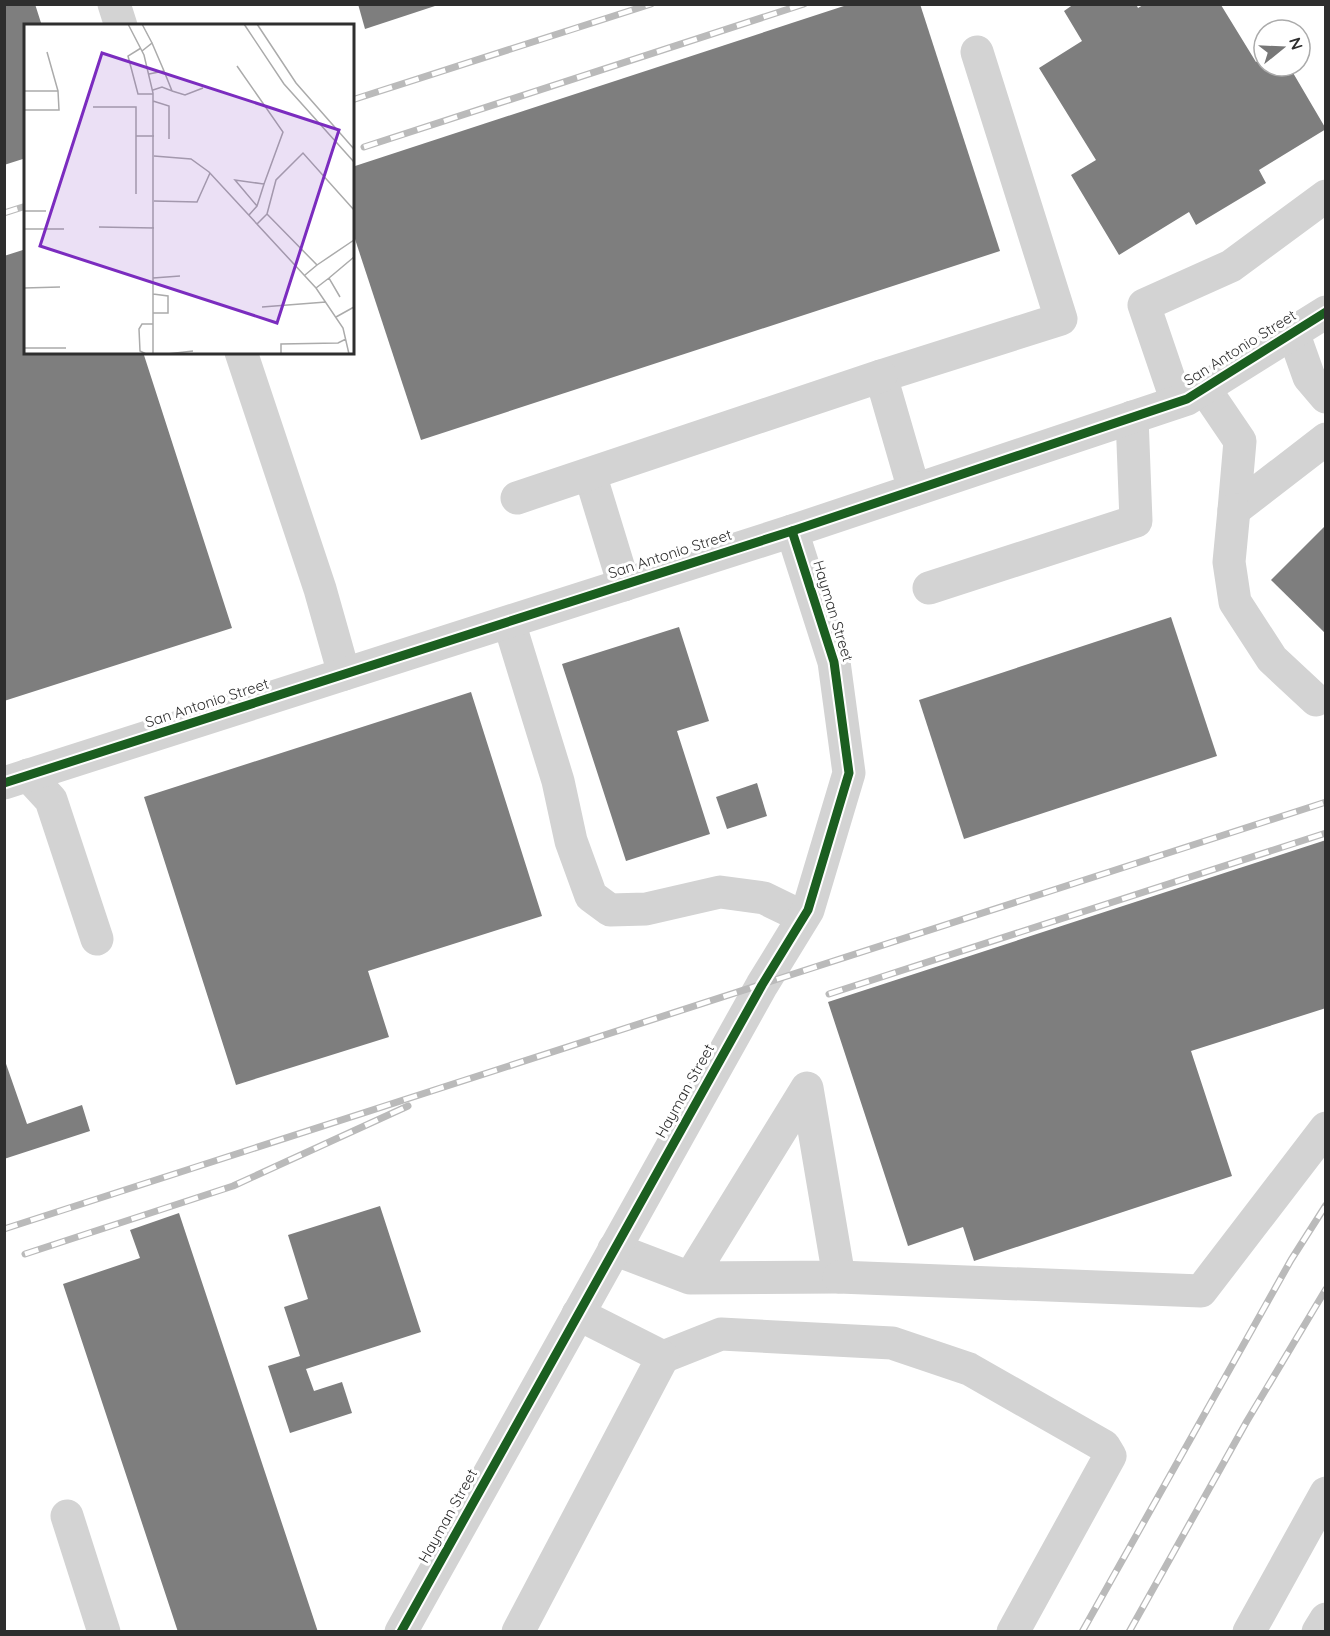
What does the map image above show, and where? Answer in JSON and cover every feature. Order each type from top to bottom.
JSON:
[{"type":"street","points":[[114,4],[119,24]]},
{"type":"street","points":[[517,498],[881,376],[1060,319],[977,52]]},
{"type":"street","points":[[1316,700],[1272,659],[1235,603],[1229,562],[1240,441],[1190,395],[1144,306],[1231,266],[1326,196]]},
{"type":"street","name":"San Antonio Street","points":[[16,779],[792,531],[1132,417],[1190,395],[1326,312]]},
{"type":"street","points":[[1293,332],[1309,377],[1326,397]]},
{"type":"street","points":[[242,354],[320,589],[344,674]]},
{"type":"street","points":[[881,376],[914,490]]},
{"type":"street","points":[[929,588],[1136,520],[1132,417]]},
{"type":"street","points":[[1234,510],[1326,439]]},
{"type":"street","points":[[590,474],[624,585]]},
{"type":"street","name":"Hayman Street","points":[[401,1632],[762,985],[808,910],[849,773],[834,662],[792,531]]},
{"type":"street","points":[[508,622],[558,781],[572,841],[591,896],[610,910],[628,910],[646,909],[720,892],[764,898],[803,917]]},
{"type":"street","points":[[16,779],[51,800],[97,939]]},
{"type":"street","points":[[690,1278],[807,1088],[839,1277]]},
{"type":"street","points":[[614,1249],[690,1278],[839,1277],[1201,1291],[1326,1128]]},
{"type":"street","points":[[578,1314],[663,1357]]},
{"type":"street","points":[[518,1632],[663,1357],[721,1334],[892,1343],[969,1369],[1104,1446],[1110,1456],[1013,1632]]},
{"type":"street","points":[[1249,1632],[1326,1493]]},
{"type":"street","points":[[67,1516],[104,1632]]},
{"type":"street","points":[[1318,1632],[1326,1619]]},
{"type":"building","points":[[4,4],[35,4],[41,24],[24,24],[24,159],[4,165]]},
{"type":"building","points":[[358,4],[437,4],[438,5],[365,29]]},
{"type":"building","points":[[850,4],[920,4],[1000,251],[421,440],[354,236],[354,166]]},
{"type":"building","points":[[1074,4],[1136,4],[1138,8],[1143,5],[1221,5],[1252,55],[1252,78],[1296,78],[1326,129],[1259,170],[1266,183],[1196,225],[1189,212],[1119,255],[1071,175],[1096,160],[1039,68],[1082,41],[1064,11]]},
{"type":"building","points":[[24,250],[24,354],[144,354],[232,628],[4,701],[4,256]]},
{"type":"building","points":[[1326,525],[1326,634],[1271,580]]},
{"type":"building","points":[[1171,617],[1217,756],[964,839],[919,700]]},
{"type":"building","points":[[679,627],[709,721],[677,731],[710,834],[626,861],[562,664]]},
{"type":"building","points":[[471,692],[542,916],[368,971],[389,1037],[236,1085],[144,797]]},
{"type":"building","points":[[757,783],[767,816],[727,829],[716,797]]},
{"type":"building","points":[[1326,840],[1326,1008],[1191,1051],[1232,1176],[974,1261],[963,1227],[908,1246],[828,1002]]},
{"type":"building","points":[[4,1058],[27,1124],[82,1105],[90,1131],[4,1159]]},
{"type":"building","points":[[380,1206],[421,1332],[306,1369],[314,1391],[342,1382],[352,1413],[290,1433],[268,1366],[300,1356],[284,1307],[308,1299],[288,1235]]},
{"type":"building","points":[[179,1213],[318,1632],[178,1632],[63,1284],[140,1258],[130,1230]]},
{"type":"railway","points":[[354,99],[651,4]]},
{"type":"railway","points":[[364,147],[804,4]]},
{"type":"railway","points":[[4,213],[24,207]]},
{"type":"railway","points":[[4,1229],[1326,802]]},
{"type":"railway","points":[[829,994],[1326,833]]},
{"type":"railway","points":[[25,1254],[233,1186],[408,1106]]},
{"type":"railway","points":[[1082,1632],[1291,1260],[1326,1205]]},
{"type":"railway","points":[[1129,1632],[1247,1421],[1326,1289]]},
{"type":"cycle path","points":[[4,783],[792,531],[1187,399],[1326,312]]},
{"type":"cycle path","points":[[401,1632],[762,985],[808,910],[849,773],[834,662],[792,531]]}]
